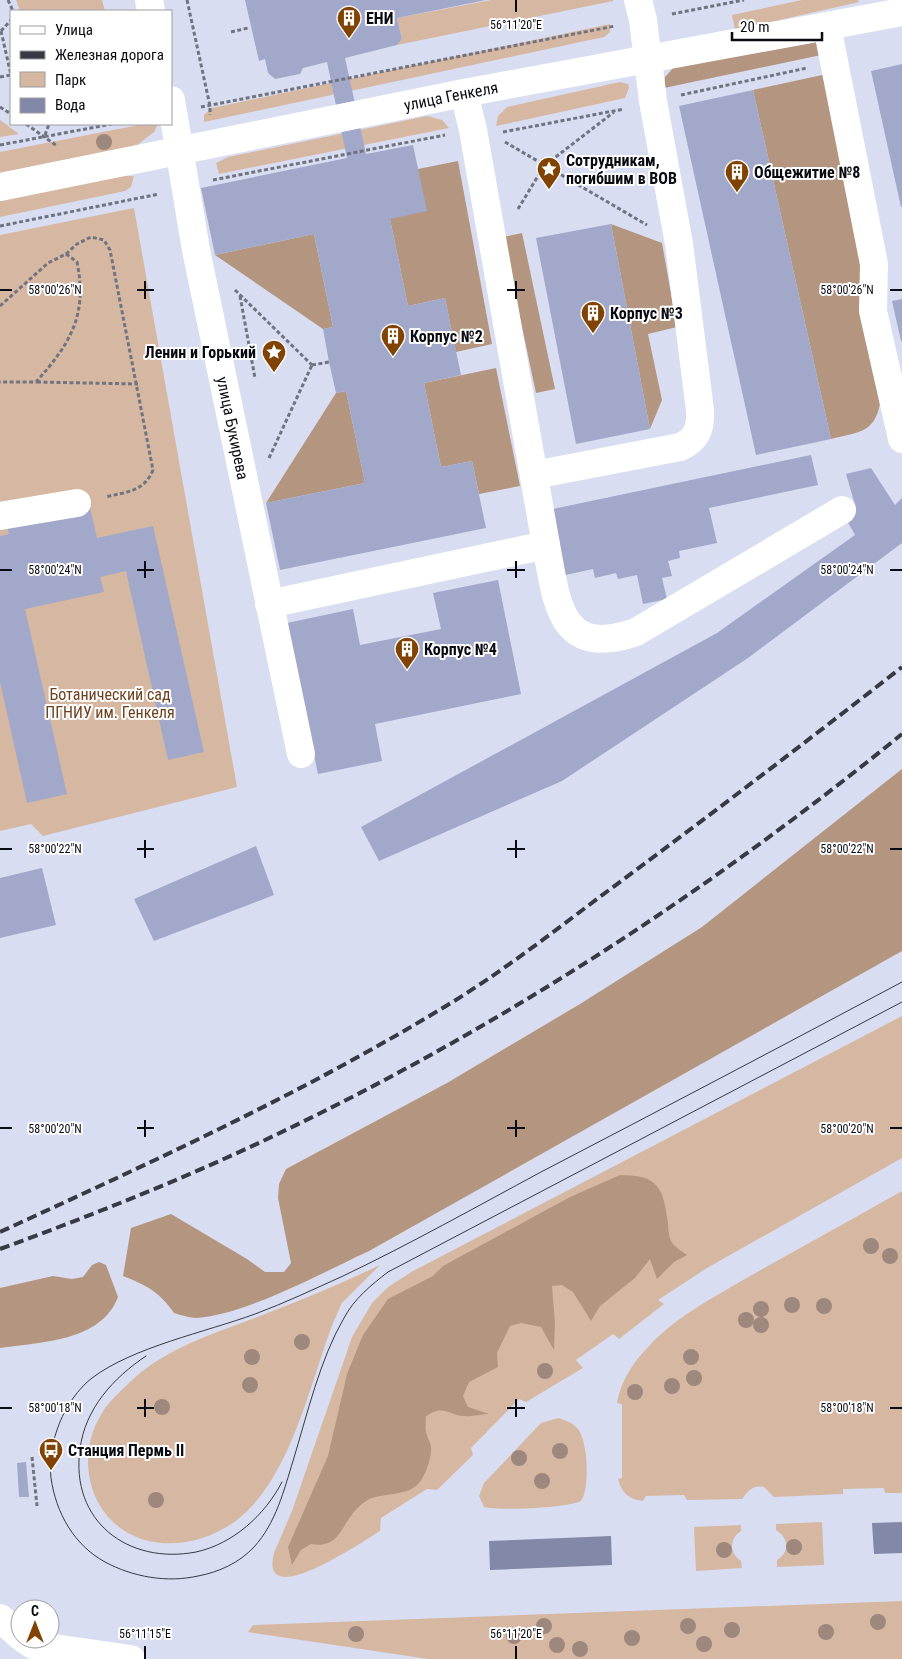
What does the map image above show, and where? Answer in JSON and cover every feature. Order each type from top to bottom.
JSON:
[{"type":"lane","points":[[534,475],[680,447],[695,438],[700,421],[679,244],[653,102],[649,58],[640,10]]},
{"type":"lane","name":"улица Генкеля","points":[[0,187],[649,58],[902,12]]},
{"type":"lane","points":[[827,26],[874,264],[873,311],[902,439]]},
{"type":"lane","points":[[464,94],[483,132],[493,249],[546,545],[559,603],[568,625],[577,633],[588,638],[606,639],[636,632],[842,510]]},
{"type":"lane","name":"улица Букирева","points":[[173,106],[196,250],[301,754]]},
{"type":"lane","points":[[0,516],[77,503]]},
{"type":"lane","points":[[269,604],[546,545]]},
{"type":"lane","points":[[0,1618],[10,1627]]},
{"type":"lane","points":[[60,1649],[131,1659]]},
{"type":"path","points":[[187,0],[210,106]]},
{"type":"path","points":[[173,106],[210,106],[640,10],[744,0]]},
{"type":"path","points":[[10,21],[0,30],[10,71]]},
{"type":"path","points":[[231,32],[248,28]]},
{"type":"path","points":[[0,226],[187,188],[210,180],[483,132],[614,112],[834,62]]},
{"type":"path","points":[[493,249],[544,166],[614,112]]},
{"type":"path","points":[[45,136],[49,125]]},
{"type":"path","points":[[0,145],[106,125]]},
{"type":"path","points":[[483,132],[679,244]]},
{"type":"path","points":[[0,306],[48,263],[66,254],[77,244],[91,237],[104,240],[110,250],[138,384],[153,470],[149,481],[140,489],[77,503]]},
{"type":"path","points":[[36,382],[61,354],[74,330],[79,305],[80,274],[77,262],[66,254]]},
{"type":"path","points":[[228,283],[312,365]]},
{"type":"path","points":[[312,365],[329,362]]},
{"type":"path","points":[[266,466],[312,365]]},
{"type":"path","points":[[0,382],[138,384]]},
{"type":"path","points":[[32,1457],[37,1506]]},
{"type":"green space","points":[[16,0],[102,0],[105,10],[20,10]]},
{"type":"green space","points":[[491,0],[613,1],[397,45],[402,39],[397,18]]},
{"type":"green space","points":[[802,0],[858,0],[859,2],[735,30],[732,15]]},
{"type":"green space","points":[[610,24],[610,32],[604,37],[204,122],[204,115],[212,108]]},
{"type":"green space","points":[[620,82],[628,84],[629,88],[625,98],[496,126],[498,116],[507,107]]},
{"type":"green space","points":[[427,116],[442,120],[449,128],[219,174],[216,163],[228,157]]},
{"type":"green space","points":[[0,120],[19,134],[0,137]]},
{"type":"green space","points":[[139,125],[158,125],[154,132],[136,146],[0,173],[0,152]]},
{"type":"green space","points":[[111,176],[134,176],[131,187],[125,191],[0,217],[0,201]]},
{"type":"green space","name":"Ботанический сад ПГНИУ им. Генкеля","points":[[134,208],[237,787],[43,836],[31,824],[0,831],[0,235]]},
{"type":"green space","points":[[902,1016],[902,1158],[707,1268],[658,1300],[664,1304],[619,1339],[613,1334],[576,1360],[583,1368],[526,1402],[519,1399],[471,1448],[473,1455],[437,1490],[427,1489],[381,1518],[380,1531],[336,1558],[297,1575],[282,1577],[273,1570],[274,1553],[292,1511],[352,1337],[372,1303],[388,1287],[413,1271]]},
{"type":"green space","points":[[902,1191],[902,1493],[885,1493],[884,1488],[843,1489],[843,1494],[774,1497],[764,1487],[757,1487],[747,1493],[742,1499],[687,1500],[684,1495],[646,1496],[643,1501],[626,1495],[618,1479],[622,1478],[622,1404],[617,1403],[625,1379],[644,1351],[682,1317],[706,1302]]},
{"type":"green space","points":[[380,1265],[342,1303],[333,1323],[291,1442],[268,1486],[243,1515],[218,1532],[204,1538],[174,1543],[145,1540],[126,1532],[111,1520],[100,1505],[92,1488],[88,1469],[89,1450],[93,1431],[102,1413],[111,1400],[131,1381],[146,1368],[179,1348],[284,1307]]},
{"type":"green space","points":[[558,1418],[569,1422],[578,1429],[584,1444],[587,1476],[584,1495],[581,1501],[533,1508],[503,1509],[484,1507],[479,1496],[484,1483],[541,1423]]},
{"type":"green space","points":[[822,1522],[824,1565],[777,1567],[777,1560],[784,1553],[786,1545],[783,1537],[776,1530],[776,1524]]},
{"type":"green space","points":[[741,1525],[741,1531],[734,1538],[732,1546],[734,1554],[741,1561],[742,1568],[696,1571],[694,1527]]},
{"type":"green space","points":[[902,1601],[902,1659],[428,1659],[248,1632],[253,1625]]},
{"type":"shaded area","points":[[817,42],[826,54],[664,88],[665,77],[674,67]]},
{"type":"shaded area","points":[[827,74],[866,254],[880,404],[877,414],[869,426],[856,433],[831,439],[753,90]]},
{"type":"shaded area","points":[[458,161],[492,344],[456,352],[445,298],[408,306],[390,219],[418,169]]},
{"type":"shaded area","points":[[611,224],[662,243],[677,327],[648,334],[662,400],[650,429]]},
{"type":"shaded area","points":[[522,233],[555,389],[536,393],[503,237]]},
{"type":"shaded area","points":[[314,234],[333,327],[323,329],[215,255]]},
{"type":"shaded area","points":[[496,368],[520,486],[479,494],[472,461],[441,467],[424,383]]},
{"type":"shaded area","points":[[346,391],[365,483],[266,503],[336,393]]},
{"type":"shaded area","points":[[902,769],[902,951],[369,1251],[261,1301],[216,1315],[194,1318],[174,1313],[158,1294],[123,1276],[131,1228],[171,1214],[247,1259],[265,1272],[284,1272],[291,1263],[278,1198],[279,1184],[286,1169],[447,1083],[580,1004],[702,927]]},
{"type":"shaded area","points":[[620,1175],[643,1178],[657,1186],[664,1201],[672,1243],[687,1255],[674,1262],[657,1279],[650,1259],[635,1278],[600,1306],[591,1321],[573,1292],[562,1285],[552,1286],[555,1323],[554,1350],[541,1327],[521,1323],[510,1326],[497,1353],[498,1367],[469,1382],[463,1396],[468,1407],[489,1414],[465,1416],[442,1410],[426,1416],[426,1430],[431,1446],[431,1454],[425,1473],[417,1485],[403,1492],[379,1496],[366,1501],[351,1516],[336,1538],[322,1545],[311,1544],[301,1550],[292,1565],[288,1547],[328,1456],[347,1374],[363,1335],[388,1299],[433,1276],[443,1266],[570,1197]]},
{"type":"shaded area","points":[[99,1262],[106,1265],[118,1297],[110,1312],[98,1323],[68,1337],[0,1348],[0,1288],[53,1276],[72,1279],[83,1277],[92,1265]]},
{"type":"water","points":[[902,1522],[902,1553],[874,1554],[872,1523]]},
{"type":"water","points":[[611,1536],[612,1565],[490,1570],[489,1541]]},
{"type":"building","name":"Корпус №2","points":[[245,0],[486,0],[397,18],[402,39],[397,45],[345,58],[366,154],[413,145],[427,211],[390,219],[408,306],[445,298],[461,375],[424,383],[441,467],[472,461],[486,528],[280,570],[266,503],[365,483],[346,391],[336,393],[329,362],[323,329],[333,327],[314,234],[215,255],[201,188],[347,158],[327,62],[303,68],[300,74],[275,79],[268,73],[265,59],[259,61]]},
{"type":"building","points":[[902,64],[902,207],[901,207],[871,71]]},
{"type":"building","name":"Общежитие №8","points":[[753,90],[831,439],[756,455],[679,106]]},
{"type":"building","name":"Корпус №3","points":[[611,224],[650,429],[576,444],[536,238]]},
{"type":"building","points":[[902,299],[902,341],[901,341],[892,301]]},
{"type":"building","points":[[811,455],[818,485],[709,508],[717,543],[679,551],[680,558],[668,561],[672,576],[662,578],[667,599],[643,604],[637,575],[618,579],[616,573],[595,578],[593,569],[561,576],[548,510]]},
{"type":"building","points":[[871,468],[895,505],[902,498],[902,543],[748,658],[562,781],[379,861],[361,827],[717,633],[855,535],[845,517],[856,508],[846,474]]},
{"type":"building","points":[[90,507],[97,538],[153,526],[204,752],[168,760],[126,571],[100,577],[104,592],[25,609],[67,794],[27,803],[0,682],[0,536],[9,534],[7,526]]},
{"type":"building","name":"Корпус №4","points":[[498,580],[521,694],[375,724],[382,761],[318,774],[287,623],[353,609],[360,645],[441,629],[433,593]]},
{"type":"building","points":[[256,846],[274,895],[154,941],[134,899]]},
{"type":"building","points":[[42,868],[56,925],[0,938],[0,878]]},
{"type":"building","points":[[26,1462],[29,1497],[19,1497],[17,1463]]},
{"type":"tram line","points":[[902,982],[368,1264],[266,1310],[170,1341],[128,1357],[92,1378],[73,1398],[66,1410],[55,1437],[52,1451],[50,1465],[53,1491],[68,1527],[84,1547],[94,1555],[127,1572],[139,1575],[162,1579],[186,1578],[214,1572],[235,1562],[248,1553],[262,1538],[274,1517],[283,1495],[321,1369],[335,1334],[348,1311],[375,1282],[388,1272],[902,1002]]},
{"type":"tram line","points":[[146,1356],[122,1374],[102,1396],[94,1408],[83,1434],[80,1449],[79,1475],[84,1497],[94,1517],[109,1532],[127,1544],[148,1552],[171,1554],[196,1552],[210,1548],[235,1535],[257,1517],[267,1506],[282,1482]]},
{"type":"railway","points":[[0,1232],[168,1154],[279,1099],[387,1040],[465,994],[534,946],[659,853],[902,667]]},
{"type":"railway","points":[[0,1249],[110,1207],[219,1161],[371,1087],[452,1043],[608,949],[683,898],[831,791],[902,734]]},
{"type":"place","name":"ЕНИ","points":[[349,39]]},
{"type":"place","name":"Сотрудникам, погибшим в ВОВ","points":[[549,190]]},
{"type":"place","name":"Общежитие №8","points":[[737,193]]},
{"type":"place","name":"Корпус №3","points":[[593,334]]},
{"type":"place","name":"Корпус №2","points":[[393,357]]},
{"type":"place","name":"Ленин и Горький","points":[[274,373]]},
{"type":"place","name":"Корпус №4","points":[[407,670]]},
{"type":"place","name":"Станция Пермь II","points":[[51,1471]]}]
